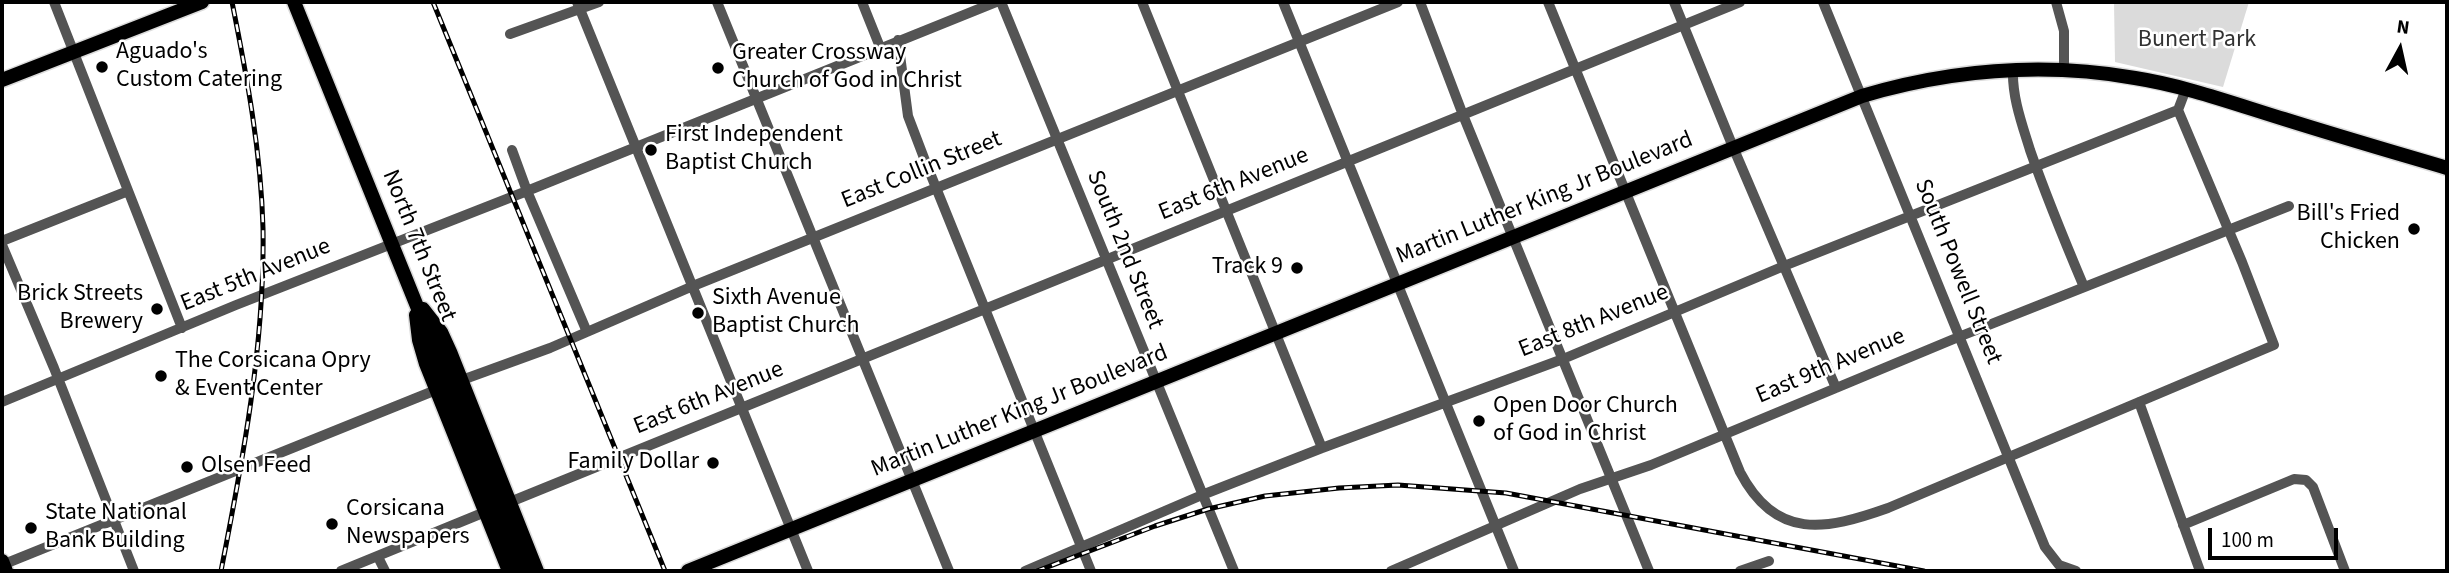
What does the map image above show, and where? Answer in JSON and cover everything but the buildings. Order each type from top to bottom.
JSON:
[{"type":"main road","points":[[2,80],[202,2]]},
{"type":"main road","name":"North 7th Street","points":[[294,2],[498,507]]},
{"type":"main road","name":"Martin Luther King Jr Boulevard","points":[[688,571],[1732,147],[1862,96],[1943,76],[2013,70],[2064,70],[2135,78],[2186,89],[2447,168]]},
{"type":"main road","points":[[414,297],[441,332],[462,380],[498,507],[509,571]]},
{"type":"main road","points":[[414,297],[419,340],[436,390],[498,507],[537,571]]},
{"type":"main road","points":[[498,507],[524,571]]},
{"type":"street","points":[[54,2],[182,327]]},
{"type":"street","points":[[510,34],[579,6],[599,2]]},
{"type":"street","points":[[717,2],[949,571]]},
{"type":"street","points":[[862,2],[880,47]]},
{"type":"street","name":"East 5th Avenue","points":[[2,402],[182,327],[998,2]]},
{"type":"street","name":"South 2nd Street","points":[[998,2],[1234,571]]},
{"type":"street","points":[[1142,2],[1322,448]]},
{"type":"street","points":[[1283,2],[1514,571]]},
{"type":"street","name":"East Collin Street","points":[[462,380],[587,332],[693,286],[1398,2]]},
{"type":"street","points":[[1420,2],[1463,115],[1649,571]]},
{"type":"street","points":[[1548,2],[1746,484],[1757,499],[1779,517],[1804,525],[1829,525],[1856,519],[2274,345],[2178,110],[2186,89]]},
{"type":"street","points":[[1674,2],[1732,147],[1836,388]]},
{"type":"street","name":"East 6th Avenue","points":[[341,571],[1740,2]]},
{"type":"street","name":"South Powell Street","points":[[1823,2],[1961,336],[2008,458],[2052,558],[2059,565],[2076,571]]},
{"type":"street","points":[[2056,2],[2064,32],[2064,70]]},
{"type":"street","points":[[579,6],[808,571]]},
{"type":"street","points":[[898,40],[908,116],[1091,571]]},
{"type":"street","points":[[2013,70],[2012,83],[2016,101],[2036,166],[2084,287]]},
{"type":"street","name":"East 8th Avenue","points":[[1025,571],[1202,495],[1563,359],[1784,266],[2178,110]]},
{"type":"street","points":[[512,150],[587,332]]},
{"type":"street","points":[[128,191],[2,243],[134,571]]},
{"type":"street","name":"East 9th Avenue","points":[[1391,571],[1580,489],[1725,435],[1961,336],[2289,206]]},
{"type":"street","points":[[3,566],[436,390]]},
{"type":"street","points":[[2139,402],[2200,571]]},
{"type":"street","points":[[2183,525],[2294,479],[2306,480],[2313,487],[2345,571]]},
{"type":"street","points":[[378,557],[385,571]]},
{"type":"street","points":[[1740,571],[1769,561]]},
{"type":"green space","name":"Bunert Park","points":[[2114,2],[2249,2],[2223,87],[2115,62]]},
{"type":"railway","points":[[221,571],[251,401],[263,271],[262,200],[256,143],[232,2]]},
{"type":"railway","points":[[433,2],[665,571]]},
{"type":"railway","points":[[1037,571],[1208,509],[1265,496],[1398,485],[1506,493],[1924,571]]},
{"type":"place","name":"Aguado's Custom Catering","points":[[102,67]]},
{"type":"place","name":"Greater Crossway Church of God in Christ","points":[[718,68]]},
{"type":"place","name":"First Independent Baptist Church","points":[[651,150]]},
{"type":"place","name":"Bill's Fried Chicken","points":[[2414,229]]},
{"type":"place","name":"Track 9","points":[[1297,268]]},
{"type":"place","name":"Brick Streets Brewery","points":[[157,309]]},
{"type":"place","name":"Sixth Avenue Baptist Church","points":[[698,313]]},
{"type":"place","name":"The Corsicana Opry & Event Center","points":[[161,376]]},
{"type":"place","name":"Open Door Church of God in Christ","points":[[1479,421]]},
{"type":"place","name":"Family Dollar","points":[[713,463]]},
{"type":"place","name":"Olsen Feed","points":[[187,467]]},
{"type":"place","name":"Corsicana Newspapers","points":[[332,524]]},
{"type":"place","name":"State National Bank Building","points":[[31,528]]}]
